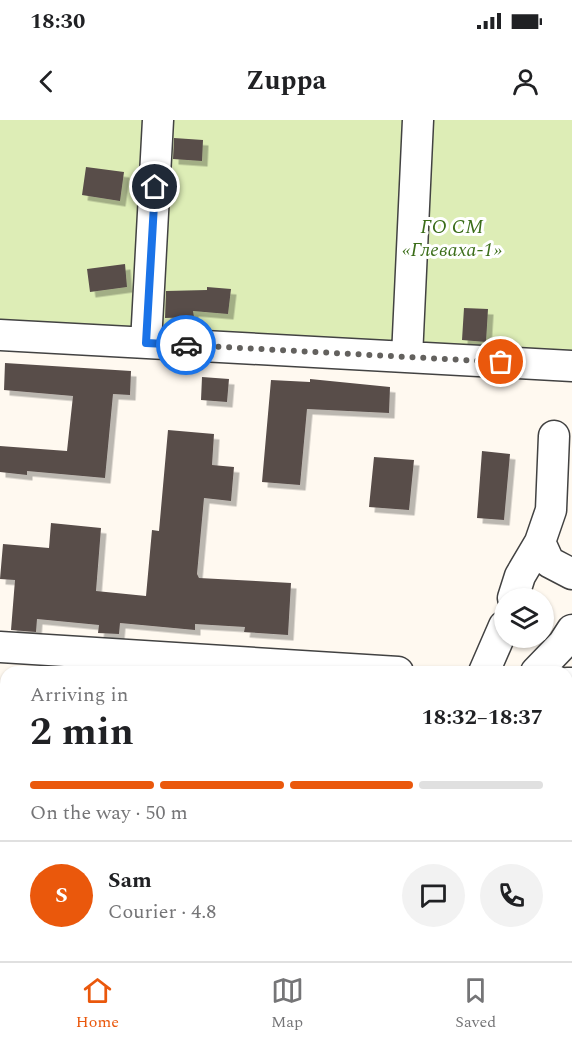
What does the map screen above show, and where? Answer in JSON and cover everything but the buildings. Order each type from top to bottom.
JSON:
[{"type":"street","points":[[146,343],[158,120]]},
{"type":"street","points":[[407,357],[418,120]]},
{"type":"street","points":[[0,335],[572,366]]},
{"type":"street","points":[[516,588],[519,576],[540,542],[551,510],[554,436]]},
{"type":"street","points":[[540,542],[549,562],[572,574]]},
{"type":"street","points":[[542,666],[563,644],[572,630]]},
{"type":"street","points":[[487,666],[494,648]]},
{"type":"street","points":[[1,661],[187,666]]},
{"type":"green space","name":"ГО СМ «Глеваха-1»","points":[[0,120],[572,120],[572,364],[0,331]]},
{"type":"way so far","points":[[186,345],[501,362]]},
{"type":"route","points":[[155,187],[146,343],[186,345]]}]
